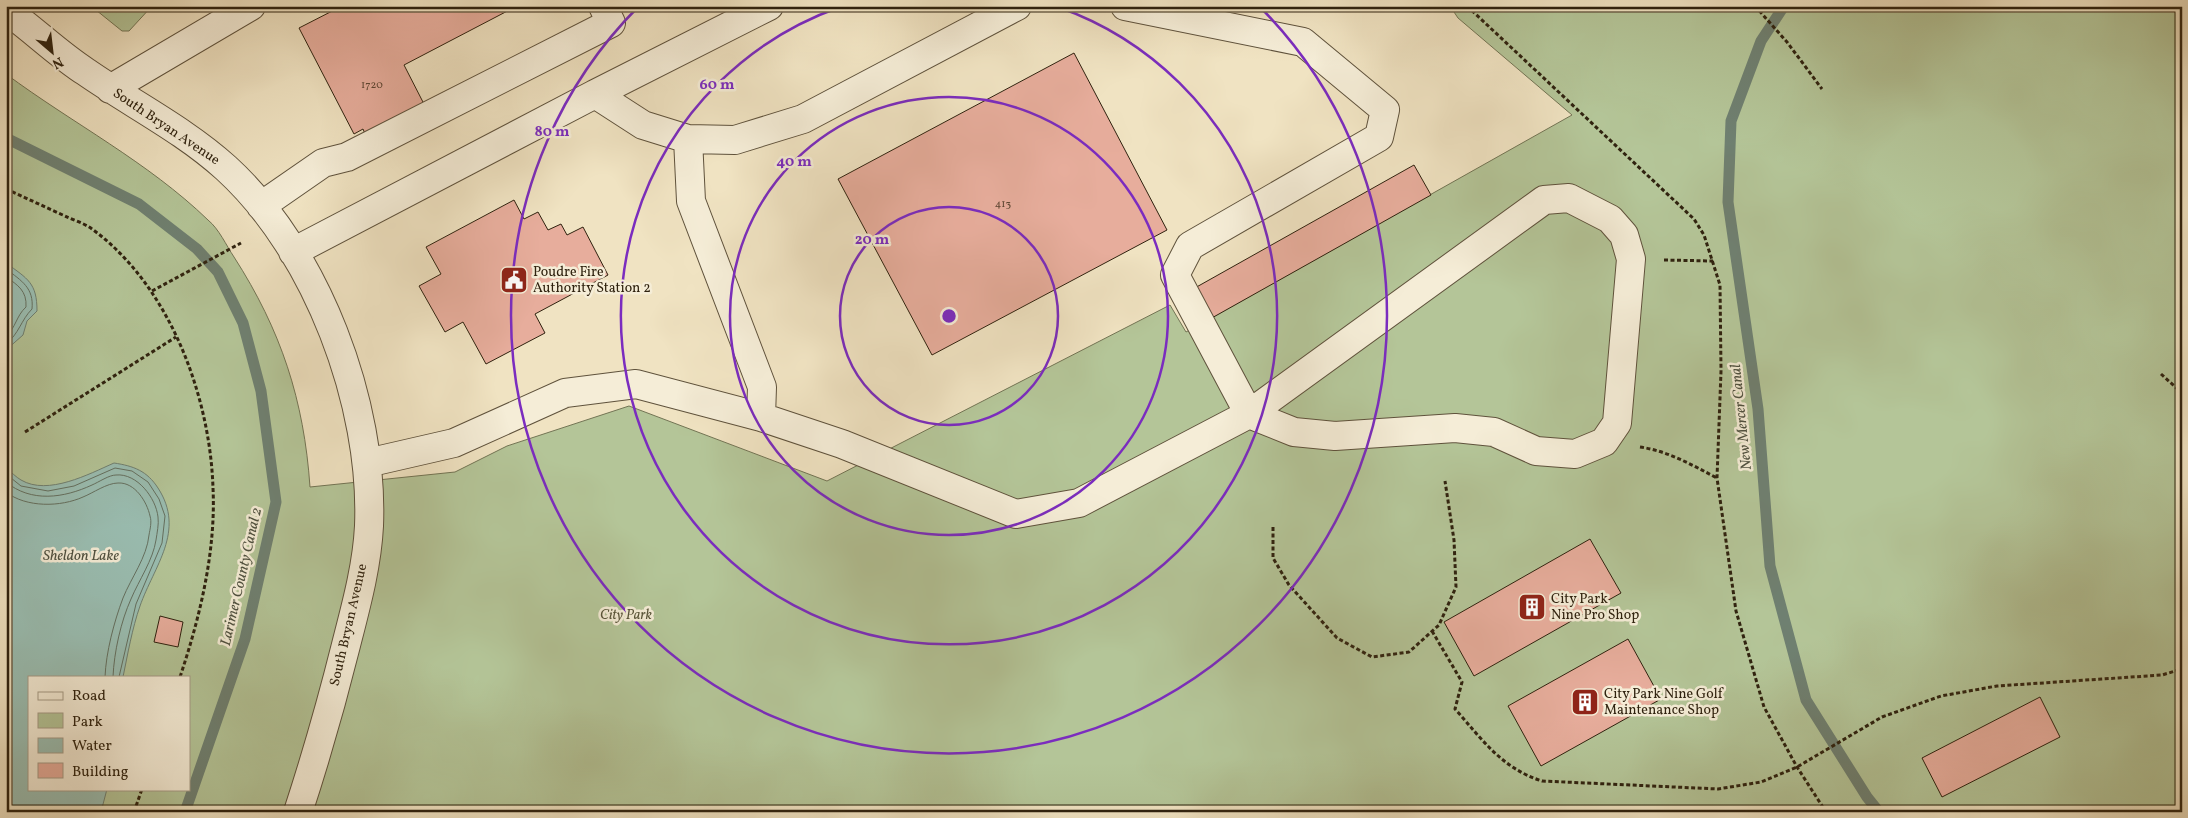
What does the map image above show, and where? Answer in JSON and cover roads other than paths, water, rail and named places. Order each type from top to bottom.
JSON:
[{"type":"street","points":[[110,89],[251,6]]},
{"type":"street","points":[[262,206],[323,163],[347,157],[611,23],[603,6]]},
{"type":"street","points":[[293,252],[594,94],[768,6]]},
{"type":"street","points":[[594,94],[643,125],[688,139],[735,140],[803,119],[1017,6]]},
{"type":"street","points":[[367,463],[454,442],[565,393],[636,384],[761,417],[842,444],[1016,514],[1079,502],[1250,414],[1544,200],[1569,198],[1610,219],[1624,236],[1631,259],[1617,423],[1604,442],[1575,454],[1536,451],[1494,432],[1455,428],[1335,436],[1294,432],[1250,414],[1175,275],[1190,246],[1379,137],[1384,110],[1303,42],[1125,6]]},
{"type":"street","name":"South Bryan Avenue","points":[[6,10],[28,18],[72,63],[190,140],[226,168],[262,206],[293,252],[312,287],[346,369],[358,413],[367,463],[369,527],[360,592],[298,812]]},
{"type":"street","points":[[688,139],[691,201],[762,387],[761,417]]},
{"type":"water","points":[[6,263],[30,282],[37,302],[37,311],[27,321],[23,335],[6,350]]},
{"type":"water","name":"Sheldon Lake","points":[[114,463],[145,473],[154,482],[166,504],[169,519],[168,534],[165,548],[137,615],[123,676],[28,676],[28,790],[107,790],[101,812],[6,812],[6,468],[21,480],[43,486],[68,482]]},
{"type":"waterway","name":"New Mercer Canal","points":[[1784,6],[1761,41],[1731,121],[1728,202],[1758,409],[1770,566],[1806,700],[1867,797],[1879,812]]},
{"type":"waterway","name":"Larimer County Canal 2","points":[[6,138],[139,204],[197,249],[218,272],[243,323],[261,391],[276,502],[245,639],[185,812]]},
{"type":"place","name":"Poudre Fire Authority Station 2","points":[[514,280]]},
{"type":"place","name":"City Park Nine Pro Shop","points":[[1532,607]]},
{"type":"place","name":"City Park Nine Golf Maintenance Shop","points":[[1585,702]]},
{"type":"park label","name":"City Park","points":[[626,615]]}]
